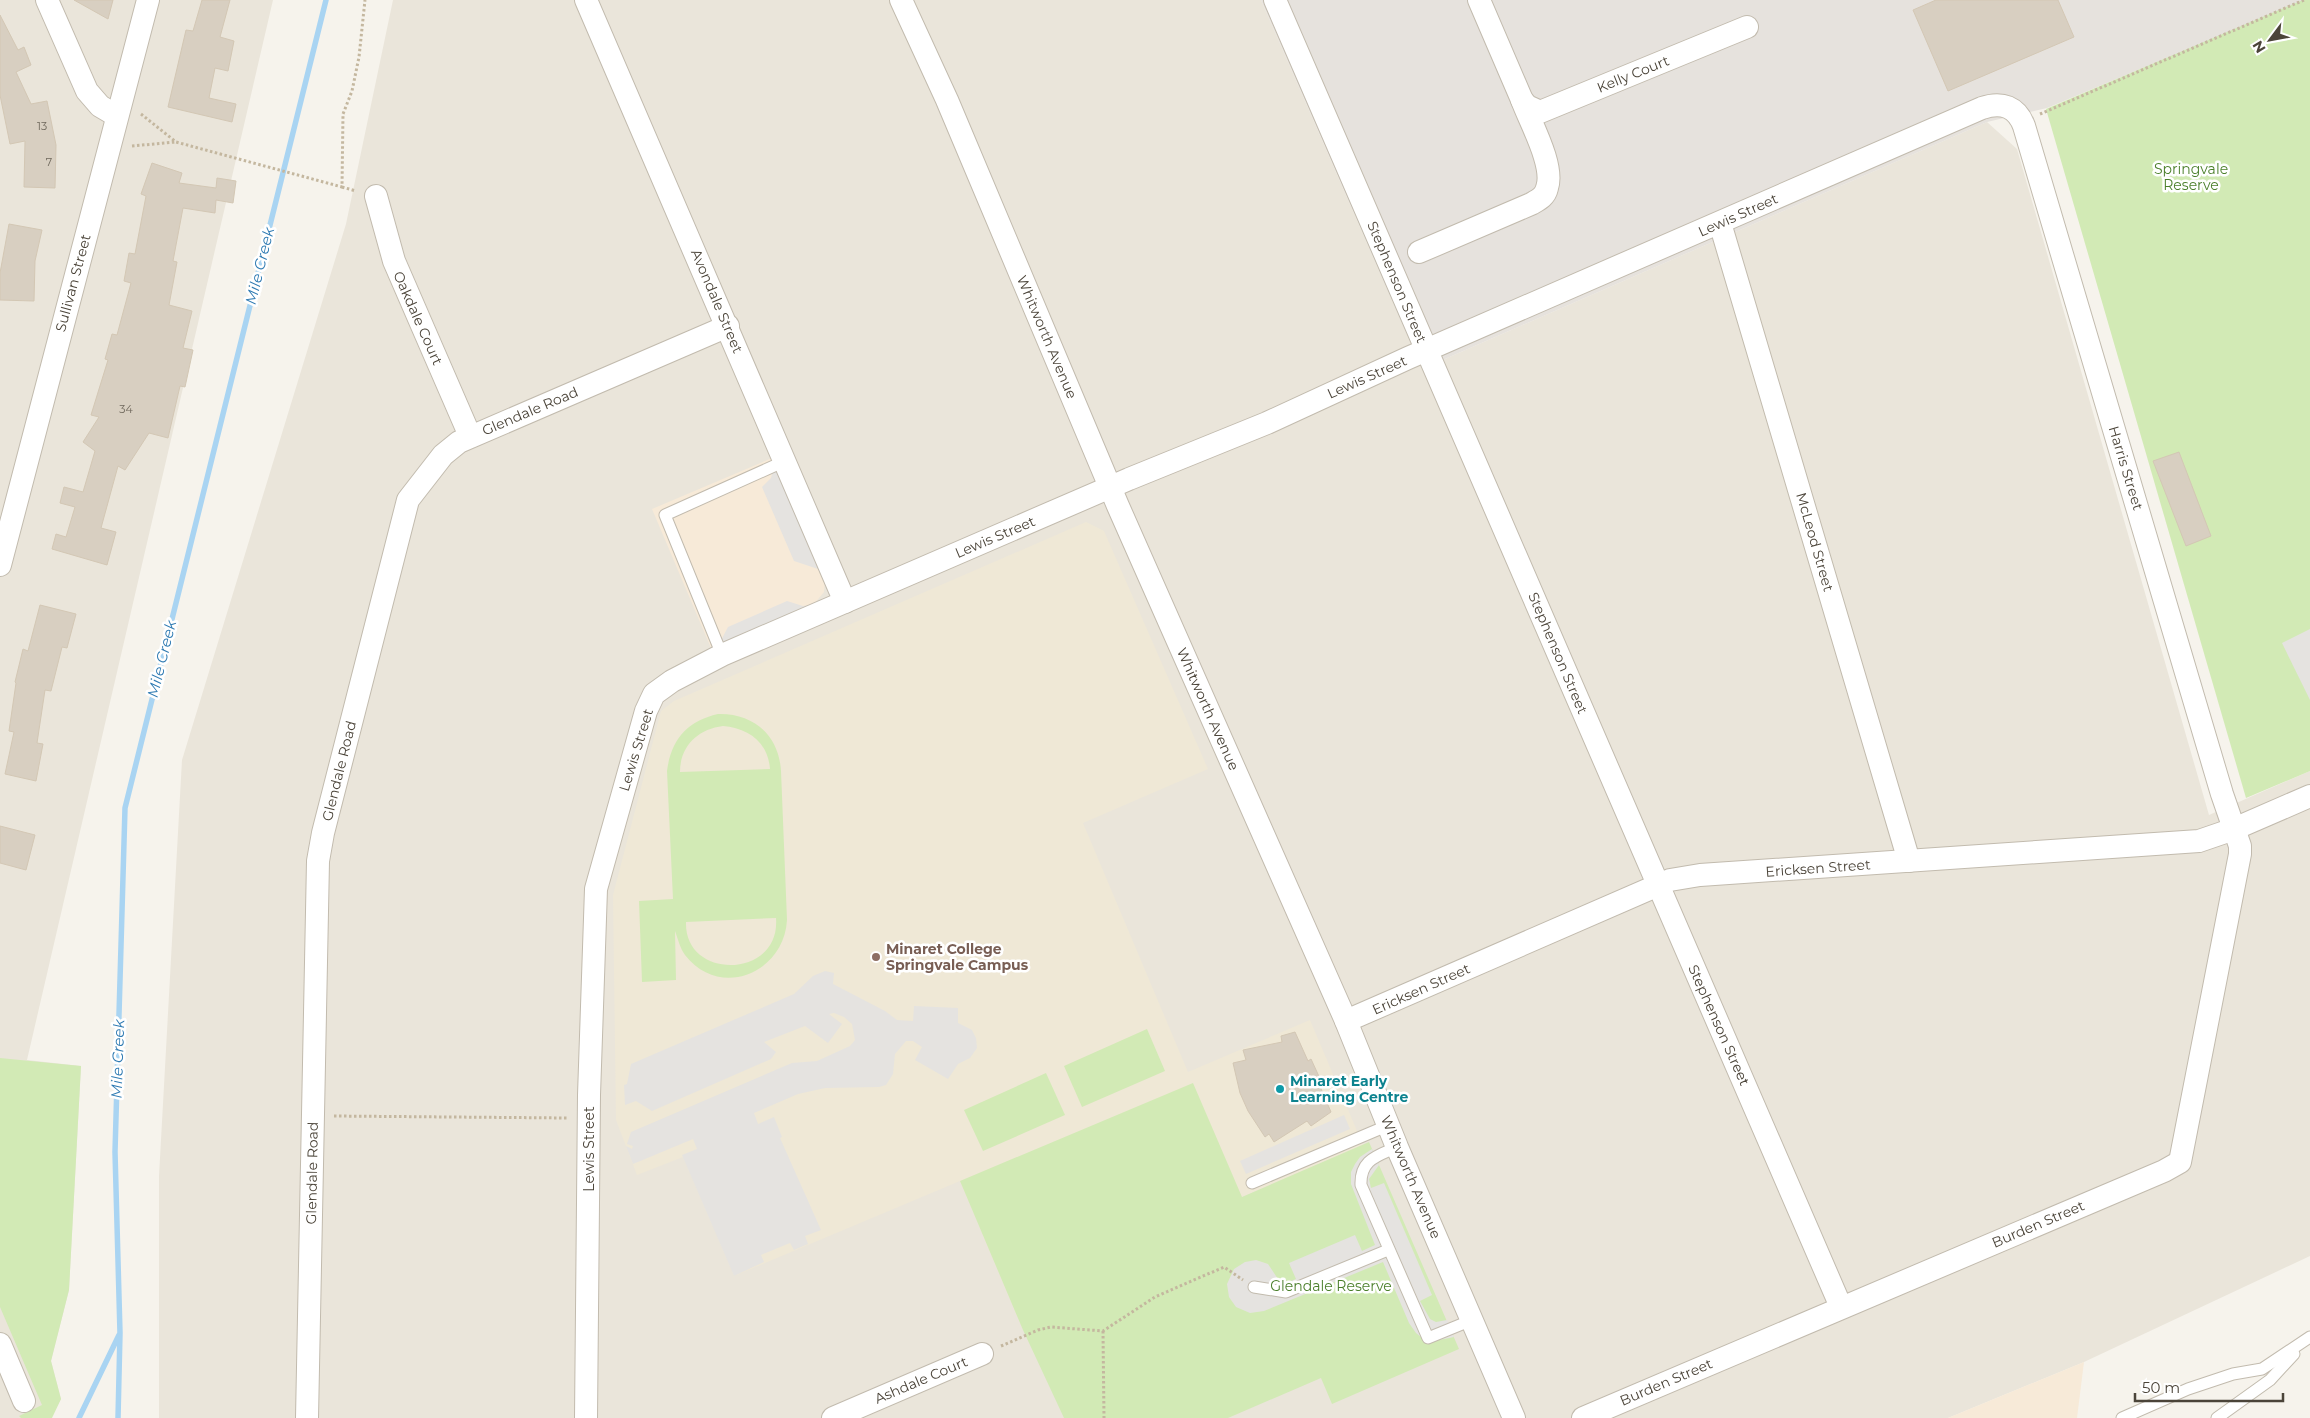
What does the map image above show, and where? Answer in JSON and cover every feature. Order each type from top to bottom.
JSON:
[{"type":"street","points":[[47,0],[87,91],[100,106],[117,116]]},
{"type":"street","name":"Sullivan Street","points":[[0,565],[4,536],[148,0]]},
{"type":"street","name":"Avondale Street","points":[[586,0],[728,326],[845,602]]},
{"type":"street","name":"Whitworth Avenue","points":[[901,0],[947,100],[1110,488],[1346,1021],[1397,1147],[1514,1418]]},
{"type":"street","name":"Stephenson Street","points":[[1275,0],[1841,1306]]},
{"type":"street","points":[[1419,252],[1531,204],[1541,199],[1547,190],[1549,180],[1547,164],[1522,100],[1478,0]]},
{"type":"street","name":"Kelly Court","points":[[1522,100],[1533,111],[1540,112],[1747,27]]},
{"type":"street","name":"Lewis Street","points":[[586,1418],[589,1095],[596,889],[646,711],[654,694],[672,681],[722,655],[1110,488],[1267,423],[1427,350],[1982,108],[1998,105],[2023,113]]},
{"type":"street","name":"Harris Street","points":[[2023,113],[2018,113],[2024,126],[2234,829]]},
{"type":"street","name":"Oakdale Court","points":[[376,196],[394,261],[470,436]]},
{"type":"street","name":"McLeod Street","points":[[1720,223],[1909,861]]},
{"type":"street","name":"Glendale Road","points":[[307,1418],[318,861],[325,823],[408,500],[443,455],[470,436],[728,326]]},
{"type":"street","name":"Ericksen Street","points":[[1346,1021],[1670,880],[1700,875],[2199,842],[2310,796]]},
{"type":"street","name":"Burden Street","points":[[1583,1418],[1841,1306],[2164,1171],[2180,1162],[2240,854],[2234,829]]},
{"type":"street","points":[[0,1344],[24,1401]]},
{"type":"street","name":"Ashdale Court","points":[[833,1418],[982,1354]]},
{"type":"lane","points":[[722,655],[666,515],[785,461]]},
{"type":"lane","points":[[1252,1183],[1388,1125]]},
{"type":"lane","points":[[1397,1147],[1372,1159],[1365,1165],[1361,1173],[1361,1185],[1388,1250],[1428,1338],[1472,1320]]},
{"type":"lane","points":[[1254,1287],[1286,1292],[1388,1250]]},
{"type":"lane","points":[[2122,1418],[2188,1389],[2233,1374],[2262,1369],[2308,1340]]},
{"type":"lane","points":[[2217,1418],[2270,1380],[2308,1340]]},
{"type":"path","points":[[132,146],[176,142],[342,187],[343,114],[352,91],[365,0]]},
{"type":"path","points":[[2023,113],[2304,0]]},
{"type":"path","points":[[141,114],[176,142]]},
{"type":"path","points":[[328,1116],[569,1118]]},
{"type":"path","points":[[982,1354],[1038,1330],[1051,1327],[1103,1331],[1155,1297],[1224,1267],[1254,1287]]},
{"type":"path","points":[[1103,1331],[1104,1418]]},
{"type":"shaded area","points":[[0,0],[273,0],[27,1060],[81,1066],[69,1290],[51,1361],[61,1399],[51,1418],[0,1418]]},
{"type":"shaded area","points":[[393,0],[1261,0],[1422,369],[1987,122],[2017,149],[2209,815],[2310,771],[2310,1256],[2084,1362],[1948,1418],[159,1418],[159,1176],[182,760],[346,224]]},
{"type":"shaded area","points":[[1261,0],[2306,0],[2047,108],[1987,122],[1422,369]]},
{"type":"shaded area","points":[[772,458],[825,581],[824,592],[814,604],[711,648],[652,509]]},
{"type":"shaded area","points":[[777,469],[820,568],[818,569],[794,561],[762,487],[771,478],[773,470]]},
{"type":"shaded area","name":"Minaret College Springvale Campus","points":[[1086,522],[1104,531],[1208,769],[1083,823],[1188,1072],[1310,1020],[1363,1145],[1242,1197],[1023,1330],[960,1181],[734,1276],[683,1157],[637,1175],[616,1120],[613,895],[661,711],[674,701]]},
{"type":"shaded area","points":[[787,601],[803,606],[811,605],[718,646],[728,627]]},
{"type":"shaded area","points":[[2310,629],[2310,700],[2282,643]]},
{"type":"shaded area","points":[[825,971],[834,973],[833,984],[885,1011],[897,1020],[913,1021],[914,1006],[958,1008],[958,1023],[972,1030],[976,1038],[977,1048],[970,1058],[958,1064],[948,1079],[915,1060],[922,1047],[913,1041],[906,1041],[895,1054],[893,1074],[886,1085],[879,1087],[825,1088],[798,1094],[754,1113],[758,1124],[774,1117],[782,1137],[780,1138],[821,1230],[805,1236],[808,1244],[794,1250],[790,1243],[761,1255],[764,1262],[734,1276],[682,1155],[697,1149],[693,1139],[633,1164],[626,1146],[632,1149],[633,1146],[627,1144],[631,1132],[792,1063],[817,1061],[850,1046],[855,1040],[852,1024],[844,1017],[834,1013],[829,1014],[842,1024],[828,1043],[805,1026],[764,1042],[776,1052],[771,1059],[652,1111],[636,1101],[625,1105],[624,1085],[627,1084],[631,1064],[794,994],[813,976]]},
{"type":"shaded area","points":[[1344,1115],[1350,1129],[1246,1174],[1240,1161]]},
{"type":"shaded area","points":[[1372,1149],[1379,1165],[1369,1179],[1371,1188],[1384,1183],[1432,1295],[1420,1301],[1430,1319],[1436,1322],[1447,1320],[1454,1337],[1434,1341],[1421,1337],[1416,1333],[1409,1323],[1383,1262],[1264,1311],[1250,1313],[1236,1307],[1229,1297],[1227,1284],[1234,1269],[1245,1262],[1256,1260],[1268,1264],[1282,1285],[1296,1279],[1289,1263],[1355,1235],[1362,1251],[1375,1245],[1351,1184],[1351,1172],[1355,1164],[1360,1157]]},
{"type":"shaded area","points":[[2084,1362],[2077,1418],[1948,1418]]},
{"type":"green space","name":"Springvale Reserve","points":[[2303,0],[2310,0],[2310,771],[2246,798],[2046,109]]},
{"type":"green space","points":[[718,714],[731,715],[753,722],[769,737],[779,758],[787,920],[783,939],[775,954],[763,966],[748,974],[732,978],[715,976],[699,969],[685,955],[675,931],[676,980],[642,982],[639,901],[673,899],[667,771],[669,760],[672,750],[682,734],[689,727],[707,717]],"holes":[[[723,726],[741,730],[755,738],[765,751],[770,769],[680,772],[683,754],[692,740],[706,731]],[[776,918],[773,938],[764,953],[749,962],[732,965],[715,963],[700,955],[689,941],[686,922]]]},
{"type":"green space","points":[[1147,1029],[1165,1071],[1082,1107],[1064,1066]]},
{"type":"green space","points":[[0,1058],[81,1066],[69,1290],[51,1361],[61,1399],[52,1418],[21,1418],[19,1416],[42,1405],[0,1307]]},
{"type":"green space","points":[[1046,1073],[1065,1115],[983,1151],[964,1110]]},
{"type":"green space","name":"Glendale Reserve","points":[[1193,1083],[1242,1197],[1369,1142],[1459,1349],[1332,1404],[1321,1378],[1228,1418],[1064,1418],[1023,1330],[960,1181]]},
{"type":"building","points":[[74,0],[113,0],[108,19]]},
{"type":"building","points":[[202,0],[230,0],[220,37],[234,41],[228,71],[215,68],[209,98],[236,104],[232,122],[168,107],[186,30],[193,31]]},
{"type":"building","points":[[1936,0],[2058,0],[2074,37],[1948,91],[1913,10]]},
{"type":"building","points":[[0,15],[18,50],[24,47],[31,65],[16,72],[31,104],[47,101],[56,145],[55,188],[24,187],[25,141],[10,144],[0,95]]},
{"type":"building","points":[[152,163],[182,173],[179,183],[216,188],[217,178],[236,181],[233,203],[216,200],[215,213],[183,208],[173,261],[177,262],[169,305],[192,311],[183,348],[193,350],[185,387],[180,386],[168,438],[149,433],[125,470],[118,466],[101,528],[116,532],[107,565],[52,549],[56,534],[66,537],[75,507],[60,503],[64,487],[83,492],[95,451],[83,442],[99,417],[91,415],[108,360],[105,359],[112,334],[117,335],[131,283],[124,281],[129,253],[135,254],[146,196],[141,194]]},
{"type":"building","points":[[9,224],[42,230],[35,261],[34,301],[0,300],[0,273]]},
{"type":"building","points":[[2179,452],[2211,536],[2186,546],[2153,461]]},
{"type":"building","points":[[40,605],[76,614],[67,648],[62,647],[51,691],[45,690],[37,743],[43,744],[36,781],[5,774],[14,732],[9,731],[15,682],[23,649],[28,651]]},
{"type":"building","points":[[0,826],[35,835],[26,870],[0,863]]},
{"type":"building","name":"Minaret Early Learning Centre","points":[[1295,1032],[1308,1061],[1311,1059],[1322,1083],[1319,1084],[1331,1112],[1311,1126],[1307,1121],[1274,1142],[1269,1134],[1265,1137],[1248,1111],[1240,1093],[1233,1063],[1246,1060],[1243,1050],[1282,1042],[1281,1036]]},
{"type":"waterway","name":"Mile Creek","points":[[118,1418],[120,1333],[115,1152],[125,808],[326,0]]},
{"type":"waterway","points":[[79,1418],[119,1335]]},
{"type":"place","name":"Minaret College Springvale Campus","points":[[876,957]]},
{"type":"place","name":"Minaret Early Learning Centre","points":[[1280,1089]]}]
